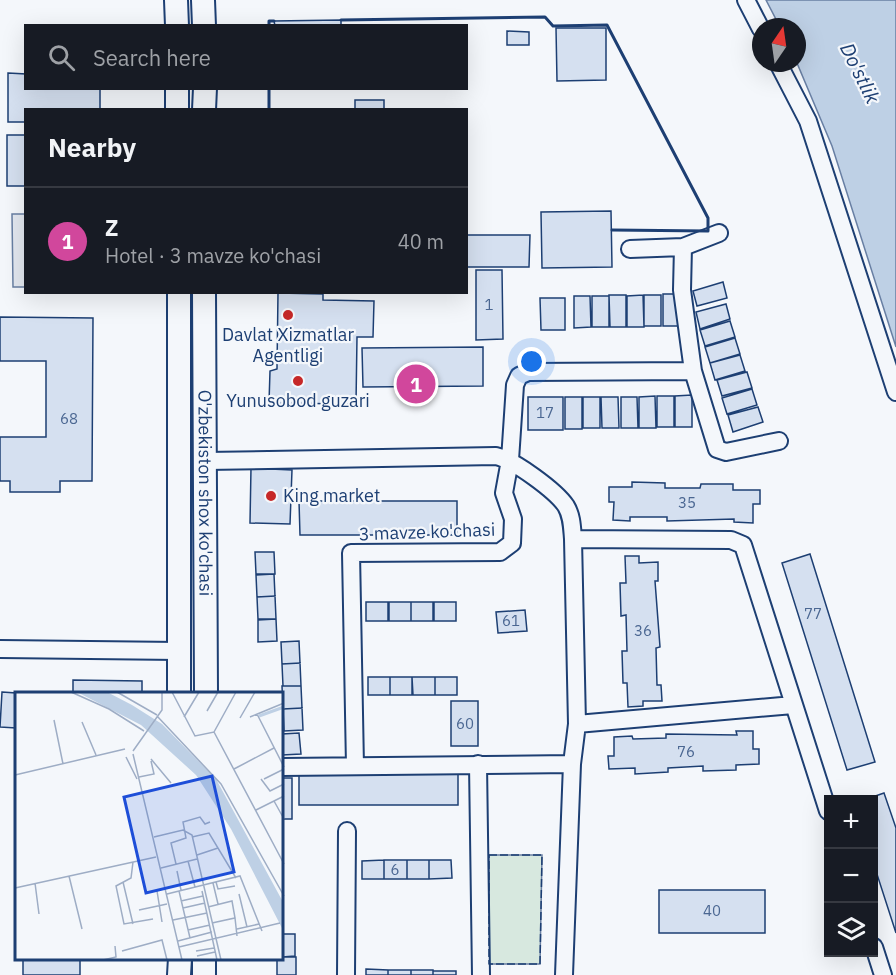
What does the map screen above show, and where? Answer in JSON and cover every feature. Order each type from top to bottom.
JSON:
[{"type":"main road","points":[[176,0],[177,24]]},
{"type":"main road","points":[[203,0],[204,24]]},
{"type":"main road","points":[[177,90],[177,108]]},
{"type":"main road","points":[[204,108],[205,90]]},
{"type":"main road","name":"O'zbekiston shox ko'chasi","points":[[179,294],[179,692]]},
{"type":"main road","name":"O'zbekiston shox ko'chasi","points":[[204,294],[206,692]]},
{"type":"main road","points":[[179,975],[180,960]]},
{"type":"street","points":[[746,0],[755,18]]},
{"type":"street","points":[[783,72],[808,121],[896,392]]},
{"type":"street","points":[[630,249],[683,247],[719,233]]},
{"type":"street","points":[[683,247],[682,290],[693,371],[717,448],[726,452],[779,441]]},
{"type":"street","name":"3 mavze ko'chasi","points":[[355,766],[351,554],[500,552],[512,543],[513,519],[504,493],[510,460],[515,385],[523,373],[693,371]]},
{"type":"street","points":[[206,460],[487,455],[510,460],[566,506],[571,519],[573,539],[577,724],[572,764],[564,975]]},
{"type":"street","points":[[573,539],[740,542],[746,550],[824,799]]},
{"type":"street","points":[[0,649],[179,651]]},
{"type":"street","points":[[577,724],[794,705]]},
{"type":"street","points":[[478,764],[482,975]]},
{"type":"street","points":[[284,767],[572,764]]},
{"type":"street","points":[[346,975],[347,831]]},
{"type":"street","points":[[877,957],[883,975]]},
{"type":"shaded area","points":[[12,214],[24,214],[24,287],[13,287]]},
{"type":"shaded area","points":[[489,855],[542,855],[540,964],[489,964]]},
{"type":"water","name":"Do'stlik","points":[[766,0],[896,0],[896,347],[832,146],[801,72],[806,72],[806,18],[775,18]]},
{"type":"building","points":[[341,20],[341,24],[275,24],[274,21]]},
{"type":"building","points":[[556,28],[606,28],[606,80],[557,81]]},
{"type":"building","points":[[507,31],[529,32],[529,45],[507,45]]},
{"type":"building","points":[[8,73],[24,74],[24,90],[100,90],[100,108],[24,108],[24,122],[8,122]]},
{"type":"building","points":[[355,100],[384,100],[384,108],[355,108]]},
{"type":"building","points":[[7,135],[24,135],[24,186],[7,186]]},
{"type":"building","points":[[611,211],[612,267],[542,268],[541,212]]},
{"type":"building","points":[[468,235],[530,235],[529,267],[468,267]]},
{"type":"building","points":[[476,270],[502,270],[503,339],[476,340]]},
{"type":"building","points":[[723,282],[727,298],[697,306],[693,291]]},
{"type":"building","points":[[278,294],[323,294],[323,300],[374,301],[373,337],[357,337],[356,404],[269,403],[270,371],[277,369]]},
{"type":"building","points":[[663,294],[680,294],[680,326],[663,326]]},
{"type":"building","points":[[609,295],[626,295],[626,327],[610,327]]},
{"type":"building","points":[[643,295],[644,327],[627,327],[627,296]]},
{"type":"building","points":[[644,295],[661,295],[661,326],[644,326]]},
{"type":"building","points":[[574,296],[590,296],[591,327],[574,328]]},
{"type":"building","points":[[592,296],[609,296],[609,327],[592,327]]},
{"type":"building","points":[[540,298],[565,298],[565,330],[541,330]]},
{"type":"building","points":[[726,304],[730,319],[700,329],[696,312]]},
{"type":"building","points":[[0,317],[93,318],[92,481],[60,481],[60,492],[10,492],[10,481],[0,481],[0,437],[46,437],[46,361],[0,361]]},
{"type":"building","points":[[730,321],[735,337],[705,346],[700,330]]},
{"type":"building","points":[[735,338],[740,354],[710,363],[705,347]]},
{"type":"building","points":[[483,347],[483,386],[363,387],[362,348]]},
{"type":"building","points":[[740,355],[745,371],[715,380],[710,363]]},
{"type":"building","points":[[747,372],[752,388],[722,396],[717,380]]},
{"type":"building","points":[[752,389],[757,405],[727,414],[722,398]]},
{"type":"building","points":[[692,395],[692,427],[675,427],[675,396]]},
{"type":"building","points":[[655,396],[656,428],[639,428],[639,397]]},
{"type":"building","points":[[657,396],[674,396],[674,427],[657,427]]},
{"type":"building","points":[[528,397],[563,397],[563,430],[528,430]]},
{"type":"building","points":[[565,397],[582,397],[582,429],[565,429]]},
{"type":"building","points":[[583,397],[600,397],[600,428],[583,428]]},
{"type":"building","points":[[601,397],[618,397],[619,428],[602,428]]},
{"type":"building","points":[[621,397],[637,397],[638,428],[621,428]]},
{"type":"building","points":[[758,407],[763,422],[733,432],[728,415]]},
{"type":"building","name":"King market","points":[[251,468],[292,470],[290,524],[250,523]]},
{"type":"building","points":[[632,482],[665,483],[665,488],[700,488],[701,484],[733,484],[733,490],[760,490],[760,504],[753,504],[753,523],[734,522],[734,519],[667,521],[667,517],[630,517],[630,521],[613,520],[614,502],[609,502],[609,487],[632,487]]},
{"type":"building","points":[[299,501],[457,501],[457,535],[300,535]]},
{"type":"building","points":[[255,552],[274,552],[275,574],[256,574]]},
{"type":"building","points":[[810,554],[875,762],[847,770],[782,563]]},
{"type":"building","points":[[625,556],[639,556],[639,563],[658,562],[658,581],[655,581],[660,647],[656,648],[657,685],[661,685],[662,701],[643,701],[643,706],[628,707],[627,683],[623,683],[622,651],[627,651],[626,615],[621,616],[620,583],[626,583]]},
{"type":"building","points":[[274,574],[275,596],[257,597],[256,575]]},
{"type":"building","points":[[275,596],[276,619],[258,619],[257,597]]},
{"type":"building","points":[[366,602],[388,602],[388,621],[366,621]]},
{"type":"building","points":[[389,602],[411,602],[411,621],[389,621]]},
{"type":"building","points":[[411,602],[433,602],[433,621],[411,621]]},
{"type":"building","points":[[434,602],[456,602],[456,621],[434,621]]},
{"type":"building","points":[[525,610],[527,631],[498,633],[496,612]]},
{"type":"building","points":[[276,619],[277,641],[258,642],[258,620]]},
{"type":"building","points":[[299,641],[300,663],[282,664],[281,642]]},
{"type":"building","points":[[300,663],[301,686],[283,686],[282,664]]},
{"type":"building","points":[[368,677],[390,677],[390,695],[368,695]]},
{"type":"building","points":[[390,677],[412,677],[412,695],[390,695]]},
{"type":"building","points":[[412,677],[435,677],[435,695],[413,695]]},
{"type":"building","points":[[435,677],[457,677],[457,695],[435,695]]},
{"type":"building","points":[[73,680],[142,681],[142,692],[73,692]]},
{"type":"building","points":[[282,686],[301,686],[302,708],[284,709]]},
{"type":"building","points":[[2,692],[15,693],[15,728],[0,727]]},
{"type":"building","points":[[451,701],[478,701],[478,746],[451,746]]},
{"type":"building","points":[[302,708],[303,730],[284,731],[284,709]]},
{"type":"building","points":[[736,731],[753,731],[753,749],[759,749],[759,764],[736,765],[736,770],[703,771],[703,766],[668,768],[668,772],[635,774],[635,768],[609,769],[608,756],[614,756],[614,737],[632,736],[633,739],[666,738],[666,734],[737,735]]},
{"type":"building","points":[[299,733],[301,754],[284,755],[284,734]]},
{"type":"building","points":[[299,773],[458,773],[458,805],[299,805]]},
{"type":"building","points":[[284,778],[292,778],[292,819],[284,819]]},
{"type":"building","points":[[884,793],[896,828],[896,933],[878,877],[878,795]]},
{"type":"building","points":[[384,860],[407,860],[407,879],[384,879]]},
{"type":"building","points":[[384,860],[384,879],[362,879],[362,861]]},
{"type":"building","points":[[407,860],[429,860],[429,879],[407,879]]},
{"type":"building","points":[[429,860],[451,860],[452,878],[429,879]]},
{"type":"building","points":[[659,890],[765,890],[765,933],[659,933]]},
{"type":"building","points":[[284,934],[295,934],[295,956],[284,957]]},
{"type":"building","points":[[284,957],[296,957],[296,975],[277,975],[277,960],[284,960]]},
{"type":"building","points":[[23,960],[80,960],[80,975],[23,975]]},
{"type":"building","points":[[366,969],[388,970],[388,975],[366,975]]},
{"type":"building","points":[[388,970],[411,970],[411,975],[388,975]]},
{"type":"building","points":[[411,970],[433,970],[433,975],[411,975]]},
{"type":"building","points":[[433,971],[456,971],[456,975],[433,975]]},
{"type":"fence","points":[[489,855],[542,855],[540,964],[489,964],[489,855]]},
{"type":"wall","points":[[341,20],[545,17],[553,26],[607,25],[708,218],[708,231],[612,230]]},
{"type":"wall","points":[[269,24],[269,21],[274,21]]},
{"type":"wall","points":[[269,90],[269,108]]},
{"type":"place","name":"Davlat Xizmatlar Agentligi","points":[[288,315]]},
{"type":"place","name":"Yunusobod guzari","points":[[298,381]]},
{"type":"place","name":"Z","points":[[416,384]]},
{"type":"place","name":"King market","points":[[271,496]]}]
